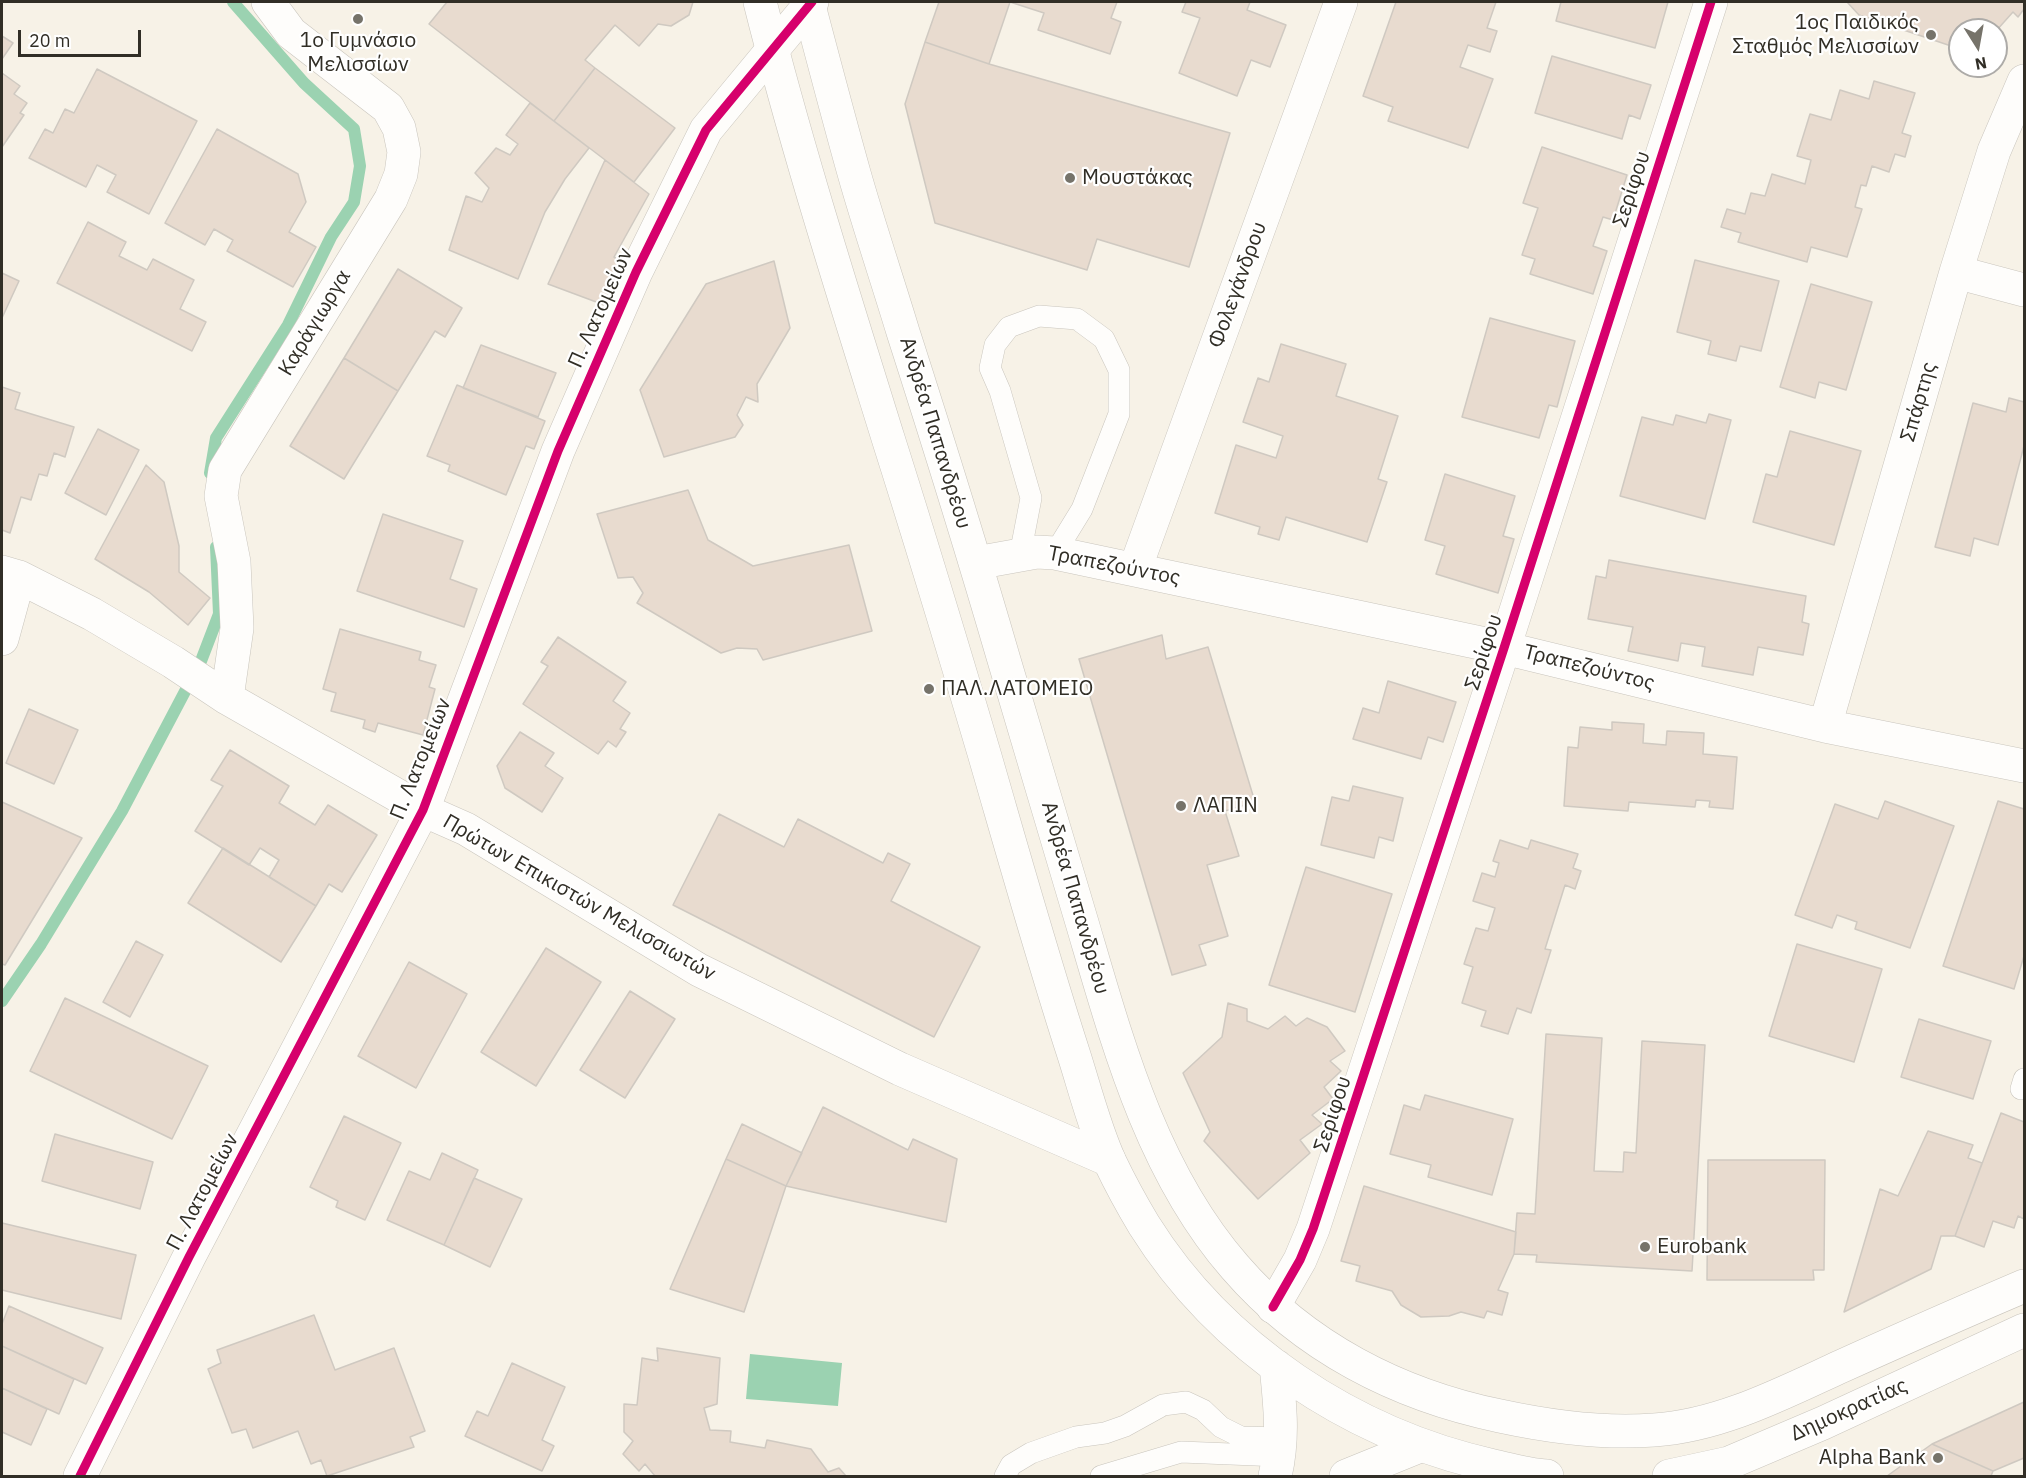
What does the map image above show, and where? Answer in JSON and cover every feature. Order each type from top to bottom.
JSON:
[{"type":"street","name":"Καράγιωργα","points":[[218,692],[237,628],[234,562],[221,496],[225,470],[391,199],[401,174],[404,152],[399,128],[388,108],[291,33],[268,2]]},
{"type":"street","points":[[760,2],[810,185],[930,572],[1065,1026],[1109,1160],[1144,1224],[1169,1261],[1236,1333],[1276,1366],[1318,1396],[1350,1414],[1420,1446],[1454,1457],[1546,1476]]},
{"type":"street","name":"Φολεγάνδρου","points":[[1135,569],[1341,2]]},
{"type":"street","name":"Σερίφου","points":[[1273,1306],[1300,1260],[1313,1229],[1504,648],[1712,2]]},
{"type":"street","name":"Π. Λατομείων","points":[[80,1476],[189,1257],[423,810],[558,451],[636,272],[706,130],[810,3]]},
{"type":"street","name":"Ανδρέα Παπανδρέου","points":[[810,3],[855,176],[976,563],[1108,1013],[1141,1106],[1183,1196],[1208,1234],[1236,1269],[1273,1306],[1338,1355],[1371,1373],[1436,1400],[1540,1425],[1589,1430],[1652,1430],[1685,1427],[1717,1418]]},
{"type":"street","name":"Σπάρτης","points":[[1826,726],[1956,272],[1994,151],[2025,81]]},
{"type":"street","points":[[1956,272],[2025,290]]},
{"type":"street","name":"Τραπεζούντος","points":[[976,563],[1037,552],[1055,553],[1504,648],[1826,726],[2025,766]]},
{"type":"street","name":"Πρώτων Επικιστών Μελισσιωτών","points":[[10,575],[92,614],[173,662],[218,692],[423,810],[466,829],[699,970],[900,1068],[1109,1160]]},
{"type":"street","points":[[2,639],[10,575]]},
{"type":"street","name":"Δημοκρατίας","points":[[1717,1418],[1802,1385],[1957,1314],[2025,1286]]},
{"type":"street","name":"Δημοκρατίας","points":[[1669,1476],[1730,1470],[2025,1330]]},
{"type":"street","points":[[1276,1366],[1281,1416],[1279,1457]]},
{"type":"street","points":[[1717,1418],[1730,1470]]},
{"type":"street","points":[[1652,1430],[1659,1476]]},
{"type":"street","points":[[1346,1476],[1420,1446]]},
{"type":"lane","points":[[1020,555],[1031,498],[1000,391],[990,368],[995,345],[1009,327],[1039,316],[1077,319],[1104,339],[1119,370],[1119,414],[1082,509],[1055,553]]},
{"type":"lane","points":[[1005,1476],[1011,1465],[1031,1453],[1076,1437],[1105,1433],[1125,1426],[1163,1405],[1186,1402],[1203,1410],[1221,1427],[1279,1457]]},
{"type":"lane","points":[[1101,1476],[1181,1452],[1279,1457]]},
{"type":"shaded area","points":[[750,1354],[842,1363],[838,1406],[746,1399]]},
{"type":"building","points":[[447,2],[693,2],[689,15],[671,26],[658,24],[639,46],[615,25],[585,60],[595,68],[554,121],[429,24]]},
{"type":"building","points":[[939,2],[1010,2],[989,64],[925,42]]},
{"type":"building","points":[[1010,2],[1117,2],[1111,18],[1121,22],[1110,54],[1038,30],[1044,13]]},
{"type":"building","points":[[1186,2],[1250,2],[1247,10],[1286,25],[1270,67],[1251,60],[1237,96],[1179,73],[1200,18],[1182,12]]},
{"type":"building","points":[[1396,2],[1496,2],[1487,28],[1497,31],[1490,52],[1468,45],[1460,67],[1493,79],[1468,148],[1388,121],[1393,107],[1363,96]]},
{"type":"building","points":[[1561,2],[1668,2],[1655,48],[1556,21]]},
{"type":"building","points":[[1847,2],[2024,2],[2024,9],[2018,17],[2013,12],[2008,18],[1948,18],[1948,45],[1859,15]]},
{"type":"building","points":[[2,36],[13,43],[2,59]]},
{"type":"building","name":"Μουστάκας","points":[[925,42],[989,64],[1230,133],[1189,267],[1097,239],[1087,270],[935,223],[905,104]]},
{"type":"building","points":[[1552,56],[1651,85],[1640,119],[1629,115],[1622,139],[1535,113]]},
{"type":"building","points":[[595,68],[675,128],[634,182],[554,121]]},
{"type":"building","points":[[97,69],[197,121],[149,214],[107,192],[116,175],[97,165],[86,187],[29,158],[45,129],[53,133],[65,109],[74,113]]},
{"type":"building","points":[[2,73],[20,86],[14,94],[27,103],[20,113],[24,115],[2,147]]},
{"type":"building","points":[[1874,81],[1915,93],[1902,133],[1911,136],[1905,157],[1895,154],[1889,172],[1872,166],[1866,186],[1861,185],[1855,207],[1862,209],[1847,257],[1811,247],[1807,262],[1738,242],[1741,233],[1721,227],[1727,209],[1745,214],[1751,193],[1765,196],[1772,174],[1805,184],[1811,160],[1797,156],[1810,114],[1831,120],[1840,90],[1869,99]]},
{"type":"building","points":[[530,103],[589,148],[565,179],[545,212],[518,279],[449,250],[466,196],[482,202],[489,188],[475,173],[496,148],[510,155],[518,144],[506,135]]},
{"type":"building","points":[[217,129],[298,174],[306,202],[289,232],[316,247],[293,287],[227,251],[233,240],[214,229],[205,245],[165,223]]},
{"type":"building","points":[[1542,147],[1627,175],[1613,220],[1603,217],[1593,246],[1607,251],[1593,294],[1530,274],[1535,259],[1522,255],[1538,208],[1523,203]]},
{"type":"building","points":[[605,160],[649,194],[614,257],[628,266],[607,306],[548,284]]},
{"type":"building","points":[[88,222],[126,242],[119,256],[147,270],[153,259],[194,280],[180,309],[206,322],[192,351],[57,283]]},
{"type":"building","points":[[1695,260],[1779,281],[1761,351],[1740,346],[1736,361],[1708,354],[1711,341],[1677,332]]},
{"type":"building","points":[[774,261],[790,328],[757,384],[758,402],[746,397],[737,415],[743,425],[735,437],[664,457],[640,390],[706,284]]},
{"type":"building","points":[[398,269],[462,308],[445,337],[435,331],[398,391],[344,358]]},
{"type":"building","points":[[2,273],[19,281],[2,318]]},
{"type":"building","points":[[1811,284],[1872,302],[1846,390],[1819,382],[1815,398],[1780,387]]},
{"type":"building","points":[[1490,318],[1575,341],[1557,407],[1549,405],[1539,438],[1462,417]]},
{"type":"building","points":[[1281,344],[1346,364],[1336,396],[1398,416],[1378,479],[1387,482],[1367,542],[1286,517],[1279,540],[1258,534],[1260,527],[1215,513],[1236,445],[1276,458],[1283,436],[1243,422],[1258,378],[1269,382]]},
{"type":"building","points":[[481,345],[556,373],[538,417],[463,388]]},
{"type":"building","points":[[344,358],[398,391],[344,479],[290,446]]},
{"type":"building","points":[[457,385],[545,421],[534,449],[526,446],[506,495],[448,471],[450,465],[427,456]]},
{"type":"building","points":[[2,387],[20,393],[15,409],[74,427],[65,457],[54,453],[47,476],[39,474],[31,500],[21,497],[10,533],[2,530]]},
{"type":"building","points":[[2009,398],[2024,402],[2024,446],[1998,545],[1974,538],[1970,556],[1935,547],[1973,403],[2006,412]]},
{"type":"building","points":[[1709,414],[1731,420],[1705,519],[1620,496],[1642,417],[1673,425],[1676,415],[1706,423]]},
{"type":"building","points":[[98,429],[139,450],[106,515],[65,493]]},
{"type":"building","points":[[1790,431],[1861,451],[1834,545],[1753,522],[1766,474],[1777,477]]},
{"type":"building","points":[[146,465],[164,482],[179,546],[179,572],[210,598],[188,625],[149,592],[95,559]]},
{"type":"building","points":[[1445,474],[1515,496],[1503,536],[1514,539],[1498,593],[1436,574],[1445,546],[1425,540]]},
{"type":"building","points":[[688,490],[708,540],[753,566],[849,545],[872,631],[763,660],[757,649],[737,648],[721,653],[637,603],[643,593],[633,577],[618,578],[597,514]]},
{"type":"building","points":[[383,514],[463,541],[450,579],[477,589],[464,627],[357,591]]},
{"type":"building","points":[[1609,560],[1806,596],[1802,622],[1809,624],[1803,655],[1758,647],[1753,675],[1702,666],[1705,647],[1681,643],[1678,661],[1628,651],[1633,627],[1588,619],[1596,576],[1606,578]]},
{"type":"building","points":[[340,629],[421,652],[419,660],[436,665],[429,687],[435,689],[423,735],[378,723],[375,732],[363,728],[365,720],[331,711],[336,693],[323,689]]},
{"type":"building","name":"ΛΑΠΙΝ","points":[[1162,635],[1166,659],[1208,647],[1255,802],[1225,811],[1239,856],[1207,865],[1228,936],[1199,945],[1206,965],[1172,975],[1079,659]]},
{"type":"building","points":[[558,637],[626,682],[613,701],[630,713],[620,729],[626,732],[616,747],[608,741],[598,754],[523,704],[548,666],[541,662]]},
{"type":"building","points":[[1388,681],[1456,702],[1443,742],[1428,737],[1421,759],[1353,739],[1363,708],[1379,713]]},
{"type":"building","points":[[29,709],[78,730],[54,784],[6,763]]},
{"type":"building","points":[[1612,722],[1644,724],[1643,743],[1666,745],[1667,731],[1704,733],[1703,754],[1737,757],[1733,809],[1709,807],[1710,801],[1696,800],[1695,807],[1629,802],[1628,811],[1564,806],[1568,747],[1578,748],[1580,727],[1612,730]]},
{"type":"building","points":[[520,732],[554,753],[545,766],[563,778],[542,812],[505,788],[497,766]]},
{"type":"building","points":[[230,750],[289,786],[279,803],[315,825],[328,805],[377,835],[342,892],[329,884],[316,906],[269,877],[279,860],[260,848],[249,865],[195,831],[223,786],[211,780]]},
{"type":"building","points":[[1353,786],[1403,798],[1393,841],[1379,837],[1374,858],[1321,845],[1332,797],[1349,801]]},
{"type":"building","points":[[1885,801],[1954,826],[1910,948],[1855,929],[1857,922],[1837,915],[1832,928],[1795,915],[1835,804],[1878,819]]},
{"type":"building","points":[[1998,801],[2024,809],[2024,956],[2014,989],[1943,966]]},
{"type":"building","points":[[2,802],[82,838],[5,965],[2,964]]},
{"type":"building","points":[[719,814],[784,847],[798,819],[883,863],[888,853],[910,864],[891,901],[980,947],[934,1037],[673,905]]},
{"type":"building","points":[[1500,840],[1528,849],[1531,840],[1578,854],[1573,868],[1581,871],[1575,889],[1565,885],[1545,949],[1551,950],[1531,1013],[1517,1008],[1508,1034],[1481,1026],[1486,1011],[1462,1003],[1473,967],[1464,964],[1476,928],[1488,931],[1495,908],[1473,901],[1482,873],[1495,877],[1499,863],[1493,861]]},
{"type":"building","points":[[223,848],[316,906],[281,962],[188,903]]},
{"type":"building","points":[[1306,867],[1392,894],[1355,1012],[1269,985]]},
{"type":"building","points":[[136,941],[163,955],[130,1017],[103,1002]]},
{"type":"building","points":[[1797,944],[1882,969],[1854,1062],[1769,1036]]},
{"type":"building","points":[[546,948],[601,982],[536,1086],[481,1052]]},
{"type":"building","points":[[409,962],[467,994],[416,1088],[358,1056]]},
{"type":"building","points":[[630,991],[675,1019],[625,1098],[580,1070]]},
{"type":"building","points":[[65,998],[208,1066],[172,1139],[30,1071]]},
{"type":"building","points":[[1228,1003],[1247,1009],[1247,1021],[1268,1029],[1285,1016],[1296,1026],[1307,1018],[1327,1027],[1345,1051],[1330,1061],[1341,1071],[1324,1087],[1333,1099],[1312,1115],[1322,1124],[1300,1140],[1310,1153],[1258,1199],[1204,1141],[1210,1132],[1183,1073],[1222,1037]]},
{"type":"building","points":[[1919,1019],[1991,1041],[1973,1099],[1901,1077]]},
{"type":"building","points":[[1546,1034],[1602,1038],[1594,1171],[1623,1172],[1624,1152],[1636,1153],[1642,1041],[1705,1045],[1692,1271],[1536,1262],[1537,1255],[1514,1254],[1517,1213],[1535,1214]]},
{"type":"building","points":[[1425,1095],[1513,1119],[1492,1195],[1428,1177],[1431,1165],[1390,1154],[1404,1105],[1420,1110]]},
{"type":"building","points":[[823,1107],[908,1150],[913,1139],[957,1159],[946,1222],[786,1186]]},
{"type":"building","points":[[2001,1113],[2024,1122],[2024,1219],[2018,1216],[2014,1228],[1993,1221],[1984,1247],[1955,1236]]},
{"type":"building","points":[[344,1116],[401,1143],[365,1220],[336,1207],[338,1201],[310,1187]]},
{"type":"building","points":[[742,1124],[802,1153],[786,1186],[726,1159]]},
{"type":"building","points":[[1928,1131],[1973,1145],[1968,1158],[1982,1163],[1955,1236],[1941,1236],[1931,1269],[1844,1312],[1880,1189],[1898,1196]]},
{"type":"building","points":[[55,1134],[153,1162],[140,1209],[42,1181]]},
{"type":"building","points":[[442,1153],[478,1170],[444,1245],[387,1220],[409,1171],[430,1180]]},
{"type":"building","points":[[726,1159],[786,1186],[744,1312],[670,1289]]},
{"type":"building","points":[[1708,1160],[1825,1160],[1824,1270],[1813,1270],[1814,1280],[1707,1280]]},
{"type":"building","points":[[474,1178],[522,1199],[490,1267],[444,1245]]},
{"type":"building","points":[[1364,1186],[1516,1232],[1514,1254],[1498,1290],[1508,1293],[1502,1315],[1487,1311],[1484,1318],[1461,1312],[1449,1316],[1421,1317],[1401,1305],[1392,1291],[1356,1281],[1360,1266],[1341,1261]]},
{"type":"building","points":[[2,1223],[136,1255],[121,1319],[2,1290]]},
{"type":"building","points":[[9,1306],[103,1348],[86,1384],[2,1346],[2,1324]]},
{"type":"building","points":[[314,1315],[335,1370],[394,1348],[425,1431],[410,1437],[414,1447],[327,1476],[321,1460],[311,1464],[298,1431],[253,1448],[246,1429],[232,1433],[208,1369],[221,1363],[217,1350]]},
{"type":"building","points":[[2,1346],[74,1379],[59,1414],[2,1388]]},
{"type":"building","points":[[657,1348],[720,1358],[717,1404],[704,1408],[710,1430],[731,1431],[730,1442],[765,1448],[767,1440],[811,1449],[828,1472],[839,1468],[846,1476],[655,1476],[645,1464],[639,1471],[623,1454],[633,1441],[624,1432],[624,1404],[637,1405],[642,1358],[658,1361]]},
{"type":"building","points":[[512,1363],[565,1387],[542,1440],[554,1446],[542,1471],[465,1436],[477,1411],[488,1416]]},
{"type":"building","points":[[2,1388],[47,1409],[31,1445],[2,1432]]},
{"type":"building","points":[[2024,1402],[2024,1458],[1993,1471],[1932,1444]]},
{"type":"building","name":"Alpha Bank","points":[[1932,1444],[1993,1471],[1991,1476],[1887,1476]]},
{"type":"waterway","points":[[210,473],[216,438],[288,325],[331,237],[354,202],[360,166],[354,129],[304,83],[233,2]]},
{"type":"waterway","points":[[2,1001],[41,944],[122,811],[201,661],[219,614],[216,547]]},
{"type":"cycle path","points":[[80,1476],[189,1257],[423,810],[558,451],[636,272],[706,130],[812,2]]},
{"type":"cycle path","points":[[1273,1307],[1300,1260],[1313,1229],[1504,648],[1711,2]]},
{"type":"place","name":"1ο Γυμνάσιο Μελισσίων","points":[[358,19]]},
{"type":"place","name":"1ος Παιδικός Σταθμός Μελισσίων","points":[[1931,35]]},
{"type":"place","name":"Μουστάκας","points":[[1070,178]]},
{"type":"place","name":"ΠΑΛ.ΛΑΤΟΜΕΙΟ","points":[[929,689]]},
{"type":"place","name":"ΛΑΠΙΝ","points":[[1181,806]]},
{"type":"place","name":"Eurobank","points":[[1645,1247]]},
{"type":"place","name":"Alpha Bank","points":[[1938,1458]]}]
